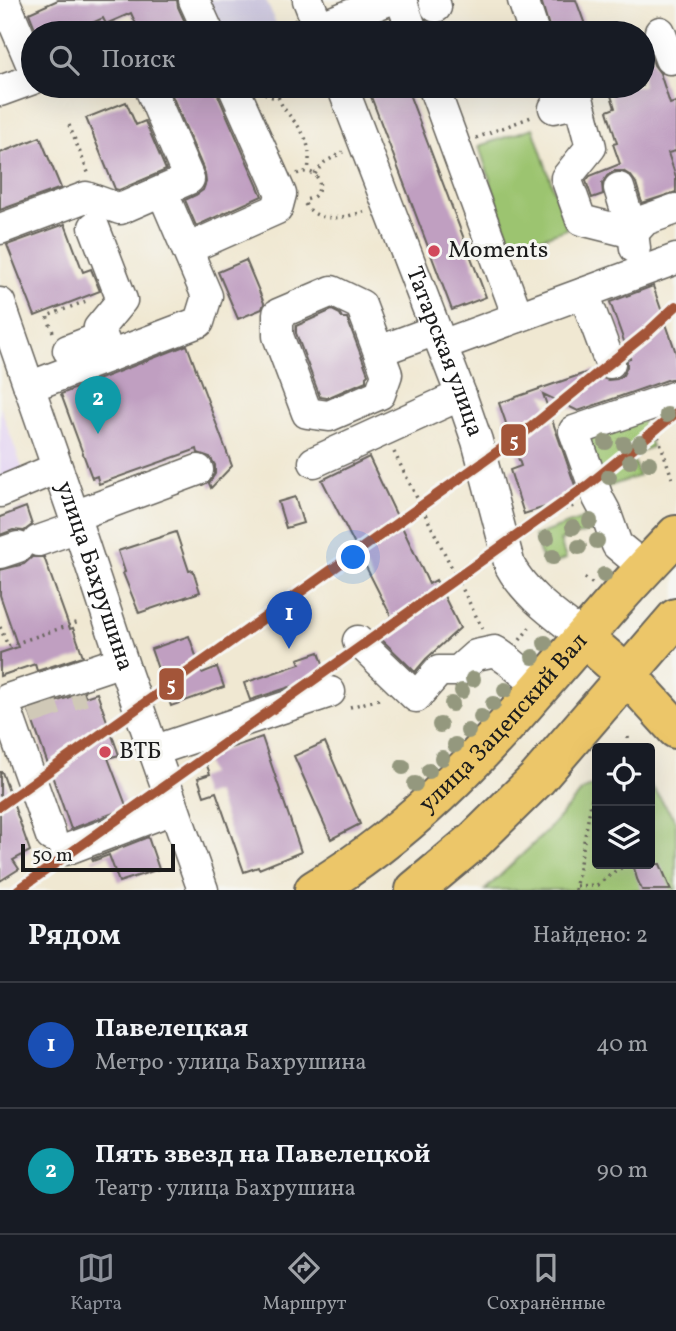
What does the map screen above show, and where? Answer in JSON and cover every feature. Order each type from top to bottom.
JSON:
[{"type":"main road","name":"улица Зацепский Вал","points":[[314,890],[366,856],[435,800],[541,688],[676,536]]},
{"type":"main road","points":[[415,890],[475,840],[537,779],[676,618]]},
{"type":"main road","points":[[584,638],[627,676],[676,729]]},
{"type":"street","points":[[4,0],[21,40]]},
{"type":"street","points":[[194,0],[204,21]]},
{"type":"street","points":[[320,21],[389,0]]},
{"type":"street","points":[[401,0],[409,21]]},
{"type":"street","points":[[523,0],[530,21]]},
{"type":"street","points":[[0,92],[21,84]]},
{"type":"street","points":[[0,229],[86,197],[120,209],[189,179],[154,98]]},
{"type":"street","points":[[187,249],[277,209],[281,194],[238,98]]},
{"type":"street","name":"Татарская улица","points":[[347,98],[461,395],[477,441],[510,566],[521,584],[537,600],[584,638]]},
{"type":"street","points":[[437,98],[518,317]]},
{"type":"street","points":[[554,108],[579,102],[590,147],[566,178],[581,220],[633,233]]},
{"type":"street","points":[[619,188],[633,233],[638,273]]},
{"type":"street","points":[[29,387],[106,346],[199,322],[206,296],[162,191]]},
{"type":"street","points":[[633,233],[645,220],[676,209]]},
{"type":"street","points":[[94,227],[122,300],[99,328],[106,346]]},
{"type":"street","points":[[379,351],[518,317],[676,259]]},
{"type":"street","points":[[584,293],[610,363]]},
{"type":"street","name":"улица Бахрушина","points":[[0,303],[124,668],[203,890]]},
{"type":"street","points":[[61,342],[106,346]]},
{"type":"street","points":[[314,461],[461,395]]},
{"type":"street","points":[[645,568],[617,545],[574,430],[676,396]]},
{"type":"street","points":[[0,492],[57,468]]},
{"type":"street","points":[[19,547],[198,470]]},
{"type":"street","points":[[358,641],[416,697],[439,671],[458,671],[476,655],[501,650]]},
{"type":"street","points":[[501,650],[495,651],[541,688]]},
{"type":"street","points":[[83,691],[124,668]]},
{"type":"street","points":[[124,668],[11,712],[58,843],[173,809]]},
{"type":"street","points":[[153,751],[330,692]]},
{"type":"path","points":[[278,98],[283,110],[304,135],[310,155],[308,171]]},
{"type":"path","points":[[455,146],[554,108]]},
{"type":"path","points":[[69,125],[94,186]]},
{"type":"path","points":[[315,174],[325,162],[344,152]]},
{"type":"path","points":[[303,200],[307,208],[320,217],[339,218],[366,211]]},
{"type":"path","points":[[61,342],[47,316],[93,299]]},
{"type":"path","points":[[648,405],[672,478]]},
{"type":"path","points":[[382,430],[483,630],[501,650],[535,619]]},
{"type":"path","points":[[519,525],[598,498]]},
{"type":"path","points":[[0,627],[8,646],[79,622]]},
{"type":"path","points":[[330,692],[344,709],[409,690]]},
{"type":"path","points":[[628,737],[629,743]]},
{"type":"path","points":[[592,799],[576,888],[597,885],[619,869]]},
{"type":"path","points":[[597,885],[601,890]]},
{"type":"shaded area","points":[[205,0],[266,0],[275,21],[214,21]]},
{"type":"shaded area","points":[[0,406],[25,476],[0,487]]},
{"type":"green space","points":[[533,128],[567,229],[512,248],[479,146]]},
{"type":"green space","points":[[642,420],[652,447],[631,454],[639,476],[604,488],[587,439]]},
{"type":"green space","points":[[599,513],[604,526],[560,541],[566,559],[545,567],[534,536]]},
{"type":"green space","points":[[592,787],[592,869],[655,869],[655,791],[676,821],[676,890],[485,890],[546,832],[583,790]]},
{"type":"building","points":[[58,0],[177,0],[184,21],[135,21],[131,13],[113,21],[104,21],[103,18],[96,21],[32,21],[29,13]]},
{"type":"building","points":[[541,0],[576,0],[584,21],[547,21]]},
{"type":"building","points":[[655,66],[660,73],[670,104],[676,102],[676,151],[668,153],[676,177],[676,192],[642,203],[631,176],[623,171],[614,171],[602,184],[603,194],[592,198],[586,181],[590,176],[620,164],[607,111],[615,108],[612,98],[655,98]]},
{"type":"building","points":[[173,98],[219,98],[262,196],[196,226],[185,200],[203,190],[205,173]]},
{"type":"building","points":[[372,98],[411,98],[486,297],[452,310]]},
{"type":"building","points":[[126,102],[136,125],[145,121],[166,170],[119,190],[115,189],[86,118]]},
{"type":"building","points":[[40,137],[61,188],[0,210],[0,153]]},
{"type":"building","points":[[65,224],[83,272],[91,269],[100,291],[35,316],[7,245]]},
{"type":"building","points":[[246,260],[264,303],[262,309],[238,319],[218,272]]},
{"type":"building","points":[[653,286],[676,353],[676,379],[578,411],[543,394],[579,497],[524,514],[510,470],[521,466],[499,403],[594,370],[599,377],[608,380],[623,375],[627,359],[630,358],[610,302]]},
{"type":"building","points":[[332,310],[342,318],[347,318],[368,374],[366,381],[327,398],[320,397],[296,333],[296,326]]},
{"type":"building","points":[[187,345],[232,466],[211,488],[209,483],[215,474],[215,465],[210,457],[198,453],[197,449],[99,484],[97,476],[92,478],[61,394]]},
{"type":"building","points":[[369,457],[429,584],[436,580],[460,628],[415,672],[377,635],[392,618],[322,480]]},
{"type":"building","points":[[295,497],[303,523],[286,528],[278,502]]},
{"type":"building","points":[[26,507],[32,525],[24,531],[13,530],[0,535],[0,517]]},
{"type":"building","points":[[176,532],[189,571],[193,570],[200,592],[139,613],[123,573],[125,572],[118,551]]},
{"type":"building","points":[[32,557],[44,557],[70,629],[73,628],[83,656],[37,671],[35,664],[0,676],[0,653],[18,647],[0,595],[0,570],[24,564]]},
{"type":"building","points":[[189,636],[202,673],[217,667],[224,687],[171,706],[151,649]]},
{"type":"building","points":[[319,652],[327,675],[250,700],[244,683],[300,664],[298,659]]},
{"type":"building","points":[[84,692],[85,697],[97,693],[119,755],[108,758],[127,808],[71,829],[29,711]]},
{"type":"building","points":[[262,737],[301,852],[259,869],[258,867],[244,872],[216,792],[204,796],[198,778],[210,774],[204,757]]},
{"type":"building","points":[[325,742],[360,824],[331,839],[294,756]]},
{"type":"building","points":[[0,772],[30,851],[13,860],[19,869],[0,881]]},
{"type":"building","points":[[148,837],[159,869],[119,882],[109,855],[93,861],[92,859]]},
{"type":"building","points":[[655,864],[660,864],[671,890],[642,890],[634,869],[655,869]]},
{"type":"tunnel","points":[[28,710],[83,691]]},
{"type":"transit line","name":"5","points":[[0,806],[525,432],[647,333],[676,306]]},
{"type":"transit line","name":"5","points":[[18,890],[588,485],[676,413]]},
{"type":"place","name":"Moments","points":[[434,251]]},
{"type":"place","name":"Пять звезд на Павелецкой","points":[[98,434]]},
{"type":"place","name":"Павелецкая","points":[[289,649]]},
{"type":"place","name":"ВТБ","points":[[105,752]]}]
